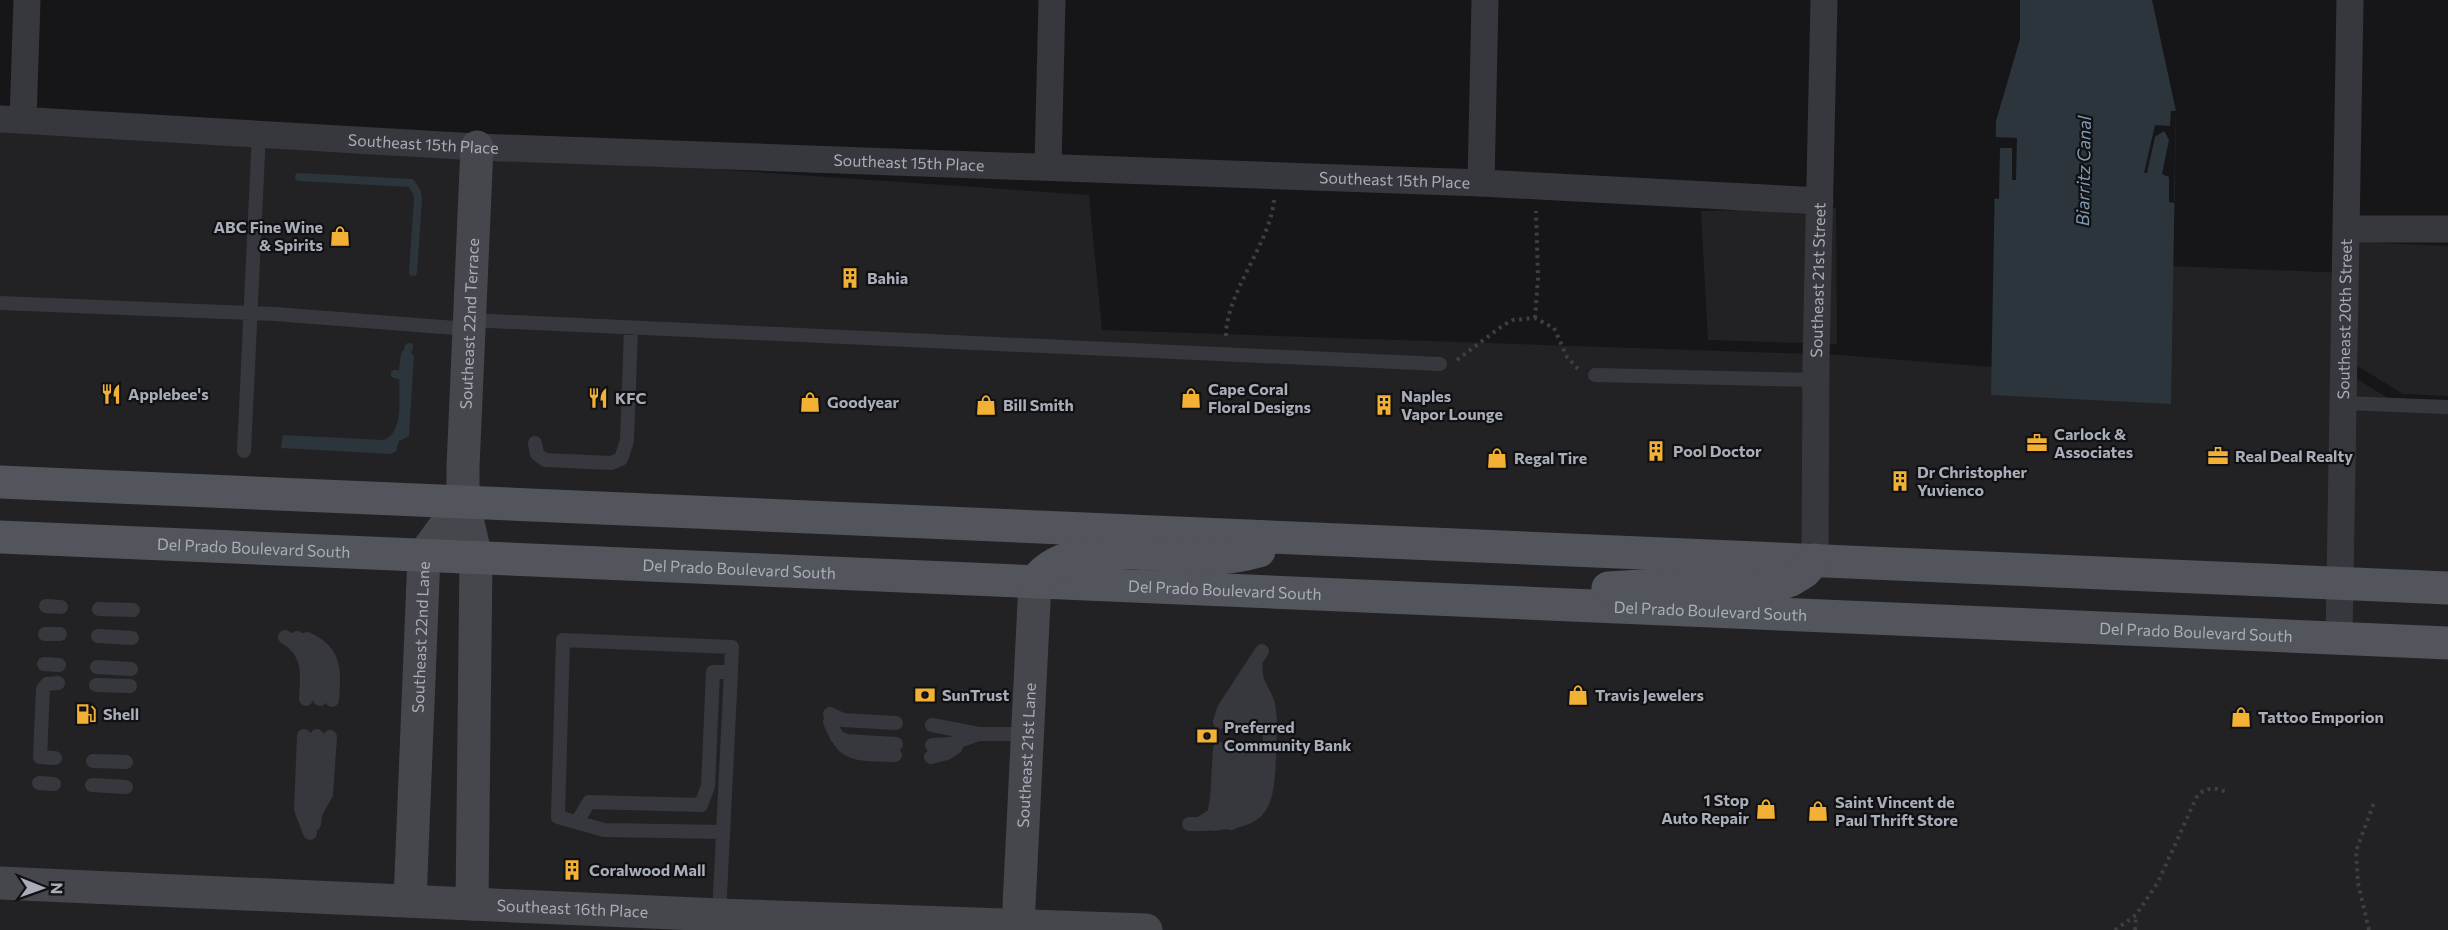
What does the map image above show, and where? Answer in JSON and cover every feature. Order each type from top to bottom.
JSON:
[{"type":"main road","points":[[0,482],[2448,588]]},
{"type":"main road","name":"Del Prado Boulevard South","points":[[0,537],[1539,604],[1801,613],[2448,643]]},
{"type":"main road","points":[[1035,582],[1042,571],[1052,564],[1094,553],[1215,558],[1245,555],[1301,539]]},
{"type":"main road","points":[[1539,604],[1581,592],[1618,587],[1659,585],[1767,588],[1791,580],[1804,572],[1815,560]]},
{"type":"street","points":[[11,119],[27,0]]},
{"type":"street","points":[[1048,166],[1052,0]]},
{"type":"street","points":[[1482,183],[1485,0]]},
{"type":"street","name":"Southeast 21st Street","points":[[1815,560],[1816,380],[1824,0]]},
{"type":"street","name":"Southeast 20th Street","points":[[2339,639],[2348,229],[2350,0]]},
{"type":"street","name":"Southeast 15th Place","points":[[11,119],[477,147],[1482,183],[1820,201]]},
{"type":"street","name":"Southeast 22nd Terrace","points":[[463,501],[468,325],[477,147]]},
{"type":"street","points":[[2348,229],[2448,229]]},
{"type":"street","points":[[463,501],[476,558],[472,904]]},
{"type":"street","name":"Southeast 22nd Lane","points":[[410,902],[424,555],[463,501]]},
{"type":"street","name":"Southeast 21st Lane","points":[[1018,928],[1035,582]]},
{"type":"street","name":"Southeast 16th Place","points":[[0,883],[1018,928],[1146,930]]},
{"type":"lane","points":[[244,451],[259,133]]},
{"type":"lane","points":[[0,303],[468,325],[631,328],[1440,364]]},
{"type":"lane","points":[[536,443],[537,454],[545,460],[611,463],[621,459],[627,441],[631,328]]},
{"type":"lane","points":[[1595,375],[1816,380]]},
{"type":"lane","points":[[2343,403],[2448,407]]},
{"type":"lane","points":[[46,606],[61,607]]},
{"type":"lane","points":[[99,609],[133,610]]},
{"type":"lane","points":[[45,634],[60,634]]},
{"type":"lane","points":[[98,636],[132,638]]},
{"type":"lane","points":[[296,638],[310,646],[318,657],[319,699]]},
{"type":"lane","points":[[719,915],[732,647],[563,640],[558,817],[604,830],[723,832]]},
{"type":"lane","points":[[1253,677],[1238,690],[1239,723],[1253,677],[1259,656]]},
{"type":"lane","points":[[44,664],[59,665]]},
{"type":"lane","points":[[97,667],[130,669]]},
{"type":"lane","points":[[577,822],[589,802],[701,805],[708,786],[713,672],[731,672]]},
{"type":"lane","points":[[1238,750],[1214,815],[1195,824],[1231,823],[1248,818],[1263,804],[1268,787],[1270,716],[1265,694],[1253,677]]},
{"type":"lane","points":[[55,758],[40,757],[43,689],[47,684],[58,683]]},
{"type":"lane","points":[[96,685],[130,686]]},
{"type":"lane","points":[[832,718],[850,728],[896,738],[852,742],[837,737],[832,718]]},
{"type":"lane","points":[[972,735],[947,753],[932,740],[972,735],[1027,734]]},
{"type":"lane","points":[[317,736],[314,782],[313,824],[302,809],[317,736]]},
{"type":"lane","points":[[1238,750],[1254,788],[1248,818]]},
{"type":"lane","points":[[1231,823],[1239,809],[1238,750]]},
{"type":"lane","points":[[1215,824],[1228,808],[1238,750]]},
{"type":"lane","points":[[93,760],[126,762]]},
{"type":"lane","points":[[39,783],[54,784]]},
{"type":"lane","points":[[92,785],[126,787]]},
{"type":"path","points":[[1225,354],[1227,322],[1272,214],[1276,175]]},
{"type":"path","points":[[1535,186],[1538,278],[1535,318]]},
{"type":"path","points":[[1440,364],[1464,357],[1502,326],[1514,320],[1535,318],[1554,328],[1567,357],[1576,368],[1583,374],[1595,375]]},
{"type":"path","points":[[2115,930],[2136,915],[2158,882],[2198,794],[2208,789],[2218,788],[2228,793]]},
{"type":"path","points":[[2369,930],[2358,883],[2356,851],[2375,800]]},
{"type":"path","points":[[2135,930],[2136,915]]},
{"type":"shaded area","points":[[0,120],[1089,195],[1102,330],[1841,355],[2126,378],[2146,265],[2346,273],[2344,371],[2399,405],[2448,407],[2448,930],[0,930]]},
{"type":"shaded area","points":[[1836,208],[1837,344],[1708,340],[1701,211]]},
{"type":"shaded area","points":[[2358,242],[2448,246],[2448,396],[2403,394],[2356,365]]},
{"type":"water","name":"Biarritz Canal","points":[[2020,0],[2152,0],[2176,111],[2171,404],[1991,395],[1996,121],[2020,39]]},
{"type":"water","points":[[403,350],[414,355],[409,436],[399,441],[396,451],[391,454],[281,448],[283,435],[384,440],[392,434],[397,425],[399,413],[399,372]]},
{"type":"pier","points":[[2171,111],[2176,111],[2174,203],[2169,202],[2169,177],[2162,174],[2169,140],[2164,131],[2155,137],[2147,173],[2144,173],[2155,125],[2170,126]]},
{"type":"pier","points":[[1995,137],[2017,138],[2016,180],[2012,180],[2012,148],[2000,148],[1999,199],[1991,198]]},
{"type":"waterway","points":[[299,177],[411,183],[417,192],[418,199],[413,272]]},
{"type":"waterway","points":[[408,351],[409,347]]},
{"type":"waterway","points":[[395,374],[399,375]]},
{"type":"place","name":"ABC Fine Wine & Spirits","points":[[340,236]]},
{"type":"place","name":"Bahia","points":[[850,278]]},
{"type":"place","name":"Applebee's","points":[[111,394]]},
{"type":"place","name":"KFC","points":[[598,398]]},
{"type":"place","name":"Cape Coral Floral Designs","points":[[1191,398]]},
{"type":"place","name":"Goodyear","points":[[810,402]]},
{"type":"place","name":"Bill Smith","points":[[986,405]]},
{"type":"place","name":"Naples Vapor Lounge","points":[[1384,405]]},
{"type":"place","name":"Carlock & Associates","points":[[2037,443]]},
{"type":"place","name":"Pool Doctor","points":[[1656,451]]},
{"type":"place","name":"Real Deal Realty","points":[[2218,456]]},
{"type":"place","name":"Regal Tire","points":[[1497,458]]},
{"type":"place","name":"Dr Christopher Yuvienco","points":[[1900,481]]},
{"type":"place","name":"SunTrust","points":[[925,695]]},
{"type":"place","name":"Travis Jewelers","points":[[1578,695]]},
{"type":"place","name":"Shell","points":[[86,714]]},
{"type":"place","name":"Tattoo Emporion","points":[[2241,717]]},
{"type":"place","name":"Preferred Community Bank","points":[[1207,736]]},
{"type":"place","name":"1 Stop Auto Repair","points":[[1766,809]]},
{"type":"place","name":"Saint Vincent de Paul Thrift Store","points":[[1818,811]]},
{"type":"place","name":"Coralwood Mall","points":[[572,870]]}]
